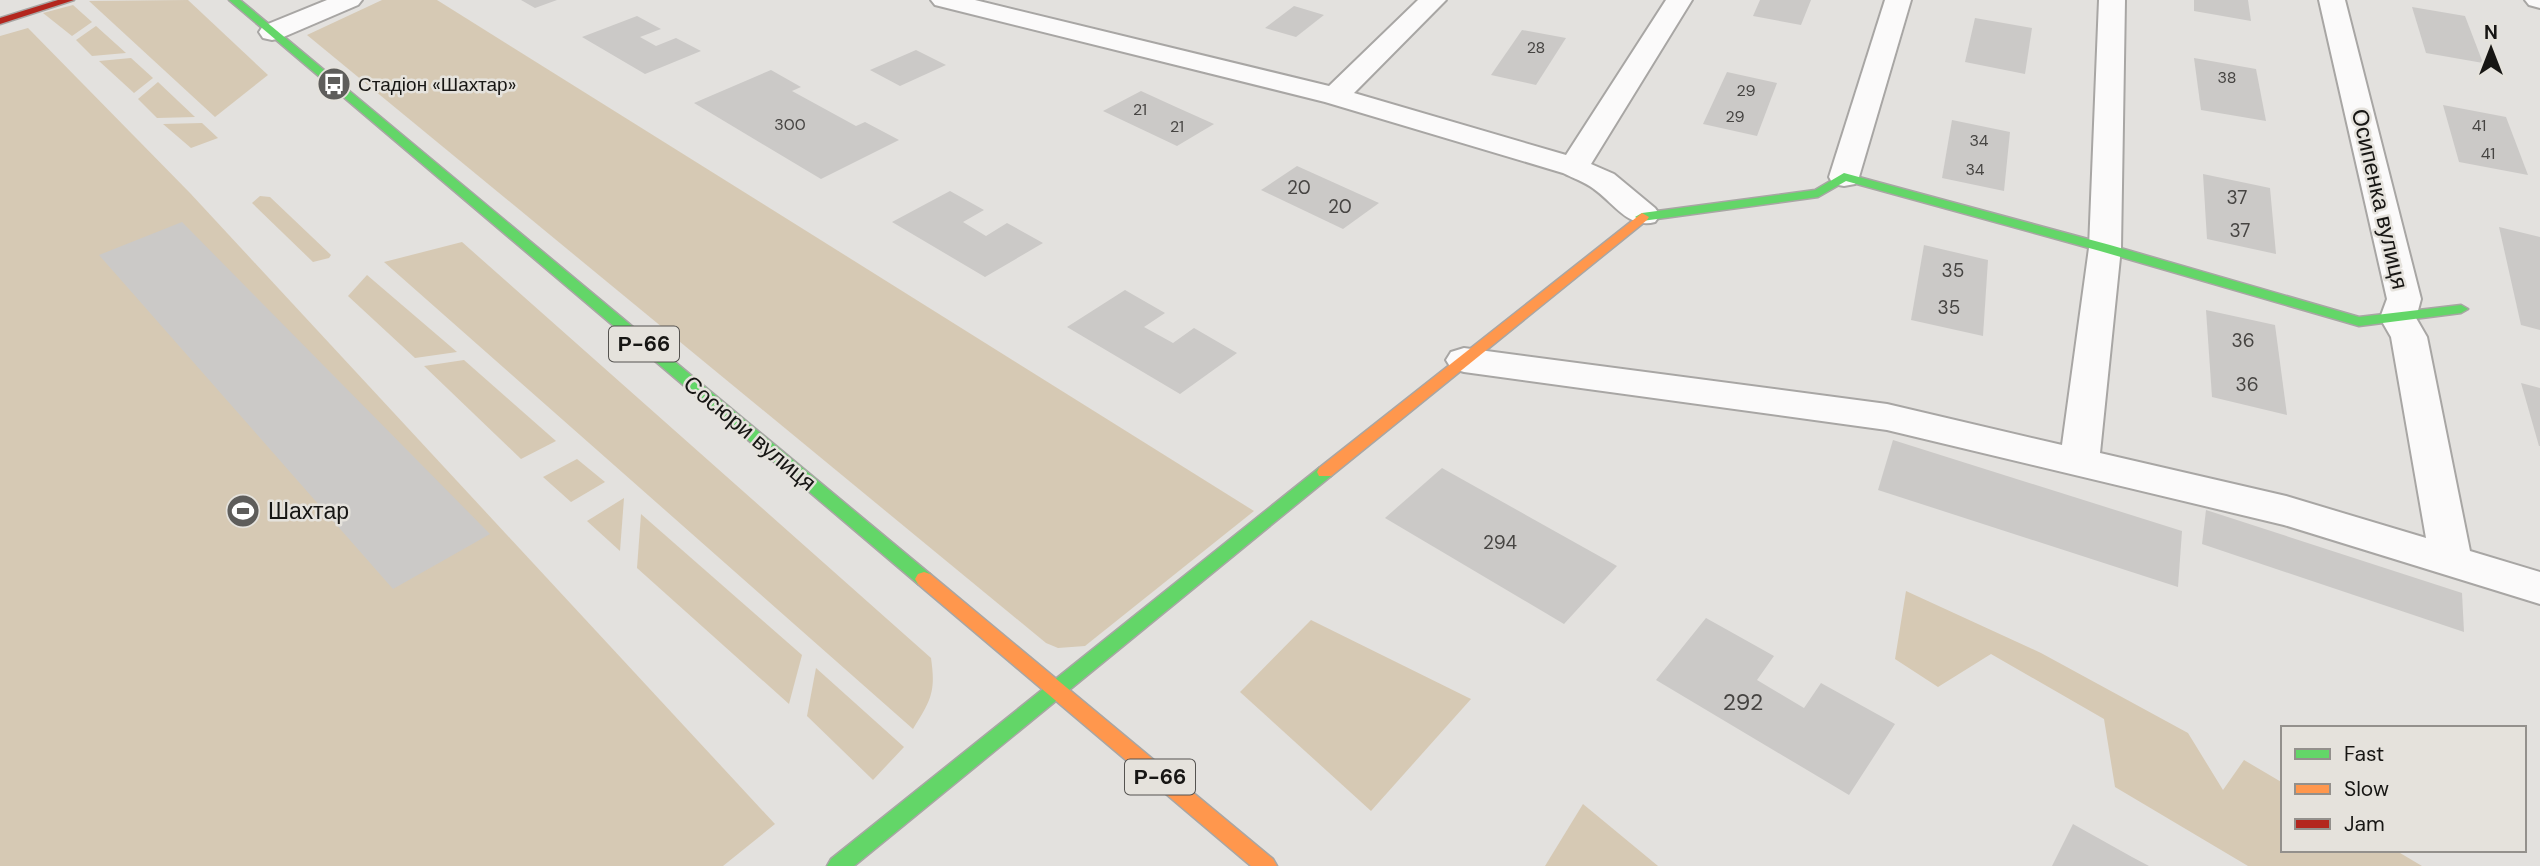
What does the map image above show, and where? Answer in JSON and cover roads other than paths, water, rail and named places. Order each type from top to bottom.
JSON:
[{"type":"main road","points":[[0,20],[69,0]]},
{"type":"main road","name":"Сосюри вулиця","points":[[234,0],[1266,866]]},
{"type":"main road","points":[[838,866],[1055,688],[1644,215],[1818,193],[1844,177],[2105,248],[2359,322],[2461,309]]},
{"type":"street","points":[[272,32],[349,0]]},
{"type":"street","points":[[1335,96],[1433,0]]},
{"type":"street","points":[[1574,167],[1679,0]]},
{"type":"street","points":[[1844,177],[1898,0]]},
{"type":"street","points":[[2079,463],[2105,248],[2112,0]]},
{"type":"street","name":"Осипенка вулиця","points":[[2332,0],[2404,299],[2398,318],[2409,337],[2451,561]]},
{"type":"street","points":[[958,1],[1335,96],[1574,167],[1603,181],[1644,215]]},
{"type":"street","points":[[1464,360],[1887,417],[2286,512],[2540,588]]},
{"type":"place","name":"Стадіон «Шахтар»","points":[[334,84]]},
{"type":"place","name":"Шахтар","points":[[243,511]]}]
